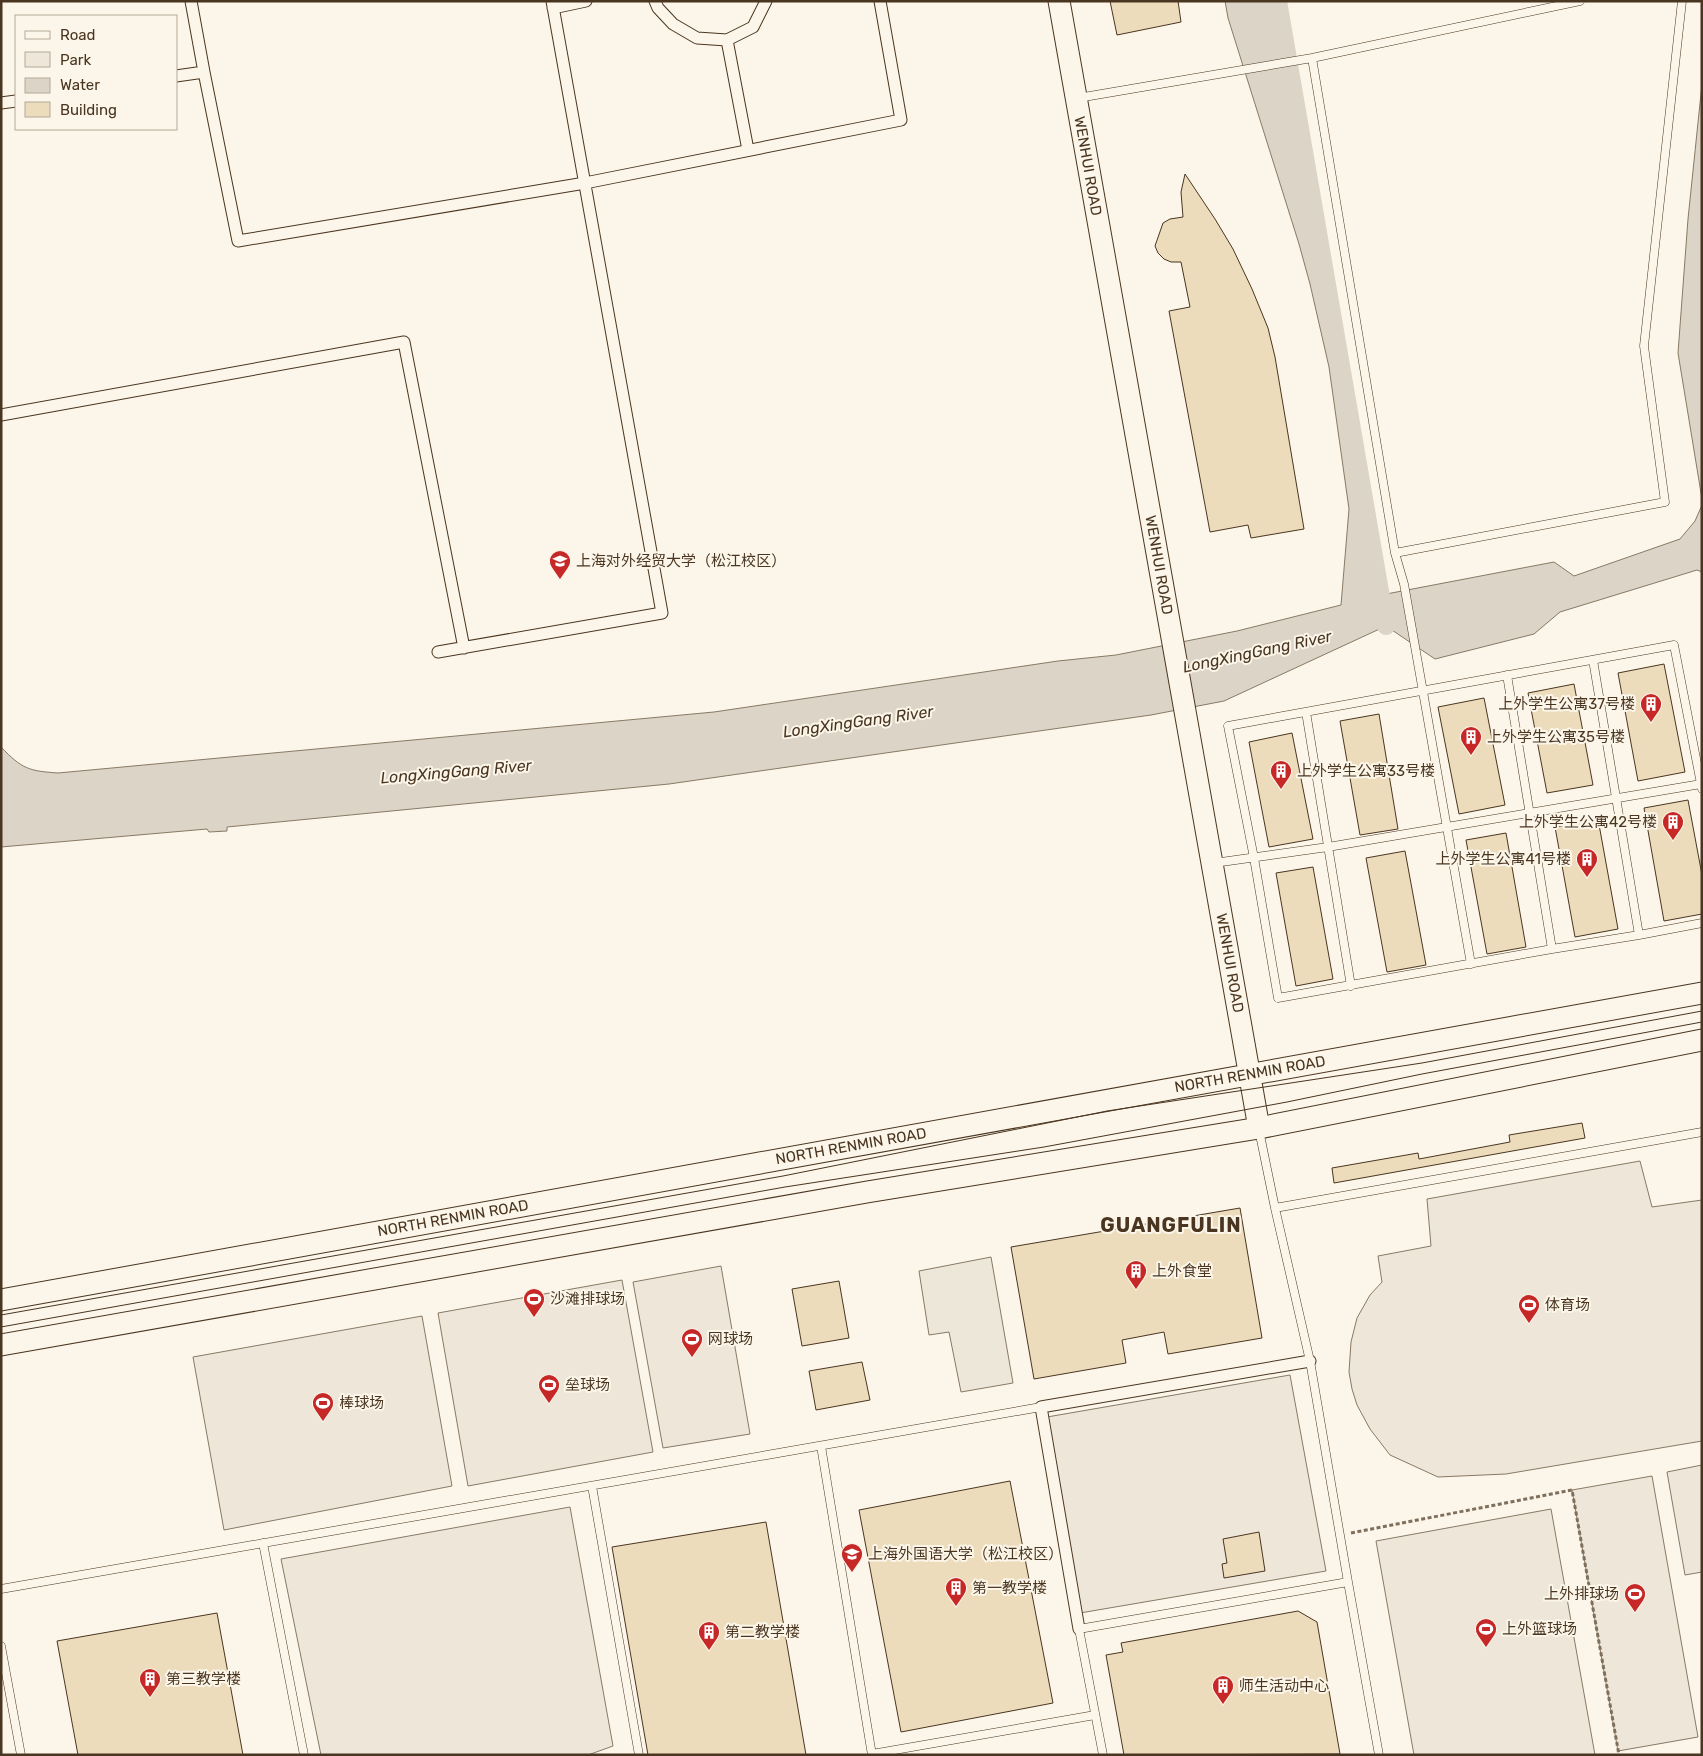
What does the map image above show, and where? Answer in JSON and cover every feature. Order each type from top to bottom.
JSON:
[{"type":"main road","name":"WENHUI ROAD","points":[[1059,1],[1259,1128]]},
{"type":"main road","name":"NORTH RENMIN ROAD","points":[[1,1300],[1702,993]]},
{"type":"main road","points":[[1,1345],[857,1194],[1259,1128],[1702,1040]]},
{"type":"street","points":[[191,1],[238,242],[585,183],[901,120],[880,1]]},
{"type":"street","points":[[438,652],[662,613],[553,4],[586,1]]},
{"type":"street","points":[[655,1],[658,8],[673,24],[698,38],[727,40],[753,27],[766,1]]},
{"type":"street","points":[[727,40],[748,150]]},
{"type":"street","points":[[178,76],[204,72]]},
{"type":"street","points":[[1,103],[15,100]]},
{"type":"street","points":[[1,415],[404,342],[464,648]]},
{"type":"street","points":[[1079,1629],[1041,1408],[1310,1361]]},
{"type":"lane","points":[[1076,99],[1312,58],[1580,1]]},
{"type":"lane","points":[[1395,553],[1666,502],[1644,346],[1682,1]]},
{"type":"lane","points":[[1312,58],[1395,553],[1404,584],[1418,658],[1471,964]]},
{"type":"lane","points":[[1212,863],[1254,858],[1328,847],[1701,786],[1674,645],[1228,726],[1254,858],[1278,998],[1702,923]]},
{"type":"lane","points":[[1593,660],[1639,935]]},
{"type":"lane","points":[[1508,675],[1552,949]]},
{"type":"lane","points":[[1306,712],[1351,986]]},
{"type":"lane","points":[[1259,1128],[1310,1361],[1380,1755]]},
{"type":"lane","points":[[1275,1208],[1702,1132]]},
{"type":"lane","points":[[1,1589],[1041,1408]]},
{"type":"lane","points":[[821,1446],[872,1754],[1095,1715]]},
{"type":"lane","points":[[592,1486],[639,1755]]},
{"type":"lane","points":[[263,1543],[304,1755]]},
{"type":"lane","points":[[1103,1755],[1079,1629],[1348,1582]]},
{"type":"lane","points":[[1,1646],[21,1755]]},
{"type":"path","points":[[1340,1536],[1572,1490],[1619,1755]]},
{"type":"green space","name":"体育场","points":[[1640,1161],[1652,1207],[1702,1200],[1702,1441],[1506,1474],[1438,1477],[1390,1455],[1370,1429],[1357,1405],[1349,1372],[1351,1342],[1357,1318],[1370,1295],[1382,1282],[1378,1256],[1431,1246],[1427,1199]]},
{"type":"green space","name":"网球场","points":[[721,1266],[750,1434],[663,1448],[633,1282]]},
{"type":"green space","name":"垒球场","points":[[622,1280],[653,1452],[468,1486],[438,1313]]},
{"type":"green space","name":"棒球场","points":[[422,1316],[452,1486],[224,1530],[193,1357]]},
{"type":"green space","points":[[1290,1375],[1326,1571],[1080,1613],[1047,1417]]},
{"type":"green space","points":[[1702,1465],[1702,1572],[1685,1575],[1667,1472]]},
{"type":"green space","name":"上外排球场","points":[[1652,1476],[1698,1737],[1618,1751],[1572,1490]]},
{"type":"green space","points":[[570,1507],[613,1746],[588,1755],[321,1755],[281,1559]]},
{"type":"green space","name":"上外篮球场","points":[[1551,1509],[1595,1755],[1414,1755],[1376,1541]]},
{"type":"shaded area","points":[[991,1257],[1013,1383],[961,1392],[949,1332],[929,1335],[919,1271]]},
{"type":"water","name":"LongXingGang River","points":[[1225,1],[1274,1],[1381,595],[1554,562],[1574,576],[1680,539],[1695,521],[1702,505],[1702,572],[1697,570],[1560,612],[1534,634],[1435,659],[1386,626],[1224,701],[1151,715],[669,784],[227,827],[227,831],[209,832],[207,829],[1,847],[1,747],[26,768],[58,773],[714,712],[1058,661],[1116,655],[1237,631],[1341,605],[1349,509],[1329,367],[1299,244],[1228,18]]},
{"type":"water","points":[[1702,84],[1702,499],[1678,353],[1688,219]]},
{"type":"building","points":[[1110,1],[1178,1],[1181,22],[1117,35]]},
{"type":"building","points":[[1185,174],[1233,249],[1268,328],[1275,357],[1304,529],[1251,538],[1248,525],[1210,532],[1169,311],[1190,307],[1181,262],[1171,262],[1164,259],[1158,253],[1155,246],[1163,223],[1170,219],[1183,217],[1181,192]]},
{"type":"building","name":"上外学生公寓37号楼","points":[[1664,664],[1685,772],[1638,781],[1618,673]]},
{"type":"building","points":[[1574,684],[1593,785],[1547,793],[1528,693]]},
{"type":"building","name":"上外学生公寓35号楼","points":[[1484,698],[1505,805],[1459,814],[1438,707]]},
{"type":"building","points":[[1379,714],[1398,829],[1360,835],[1340,721]]},
{"type":"building","name":"上外学生公寓33号楼","points":[[1292,733],[1313,839],[1269,847],[1249,742]]},
{"type":"building","name":"上外学生公寓42号楼","points":[[1688,800],[1702,875],[1702,914],[1664,921],[1644,808]]},
{"type":"building","name":"上外学生公寓41号楼","points":[[1598,819],[1618,929],[1575,937],[1555,827]]},
{"type":"building","points":[[1506,833],[1526,947],[1487,954],[1466,840]]},
{"type":"building","points":[[1405,851],[1426,965],[1387,972],[1366,858]]},
{"type":"building","points":[[1313,867],[1333,979],[1296,986],[1276,873]]},
{"type":"building","points":[[1582,1123],[1585,1138],[1334,1183],[1332,1168],[1418,1153],[1419,1159],[1510,1142],[1509,1135]]},
{"type":"building","name":"上外食堂","points":[[1240,1208],[1262,1338],[1168,1354],[1164,1332],[1122,1340],[1126,1363],[1034,1379],[1011,1247]]},
{"type":"building","points":[[839,1281],[849,1338],[802,1346],[792,1289]]},
{"type":"building","points":[[862,1362],[870,1400],[816,1410],[809,1371]]},
{"type":"building","name":"第一教学楼","points":[[1010,1481],[1053,1703],[901,1732],[859,1510]]},
{"type":"building","name":"第二教学楼","points":[[766,1522],[806,1755],[648,1755],[612,1547]]},
{"type":"building","points":[[1259,1532],[1265,1571],[1224,1578],[1222,1564],[1227,1563],[1223,1539]]},
{"type":"building","name":"师生活动中心","points":[[1298,1611],[1317,1622],[1340,1754],[1124,1755],[1106,1655],[1123,1652],[1121,1643]]},
{"type":"building","name":"第三教学楼","points":[[217,1613],[243,1755],[78,1755],[57,1641]]},
{"type":"waterway","points":[[1278,1],[1386,626]]},
{"type":"tram line","points":[[1,1315],[783,1176],[1107,1111],[1422,1063],[1702,1011]]},
{"type":"tram line","points":[[1,1327],[785,1187],[1044,1147],[1702,1022]]},
{"type":"place","name":"上海对外经贸大学（松江校区）","points":[[560,580]]},
{"type":"place","name":"上外学生公寓37号楼","points":[[1651,723]]},
{"type":"place","name":"上外学生公寓35号楼","points":[[1471,756]]},
{"type":"place","name":"上外学生公寓33号楼","points":[[1281,790]]},
{"type":"place","name":"上外学生公寓42号楼","points":[[1673,841]]},
{"type":"place","name":"上外学生公寓41号楼","points":[[1587,878]]},
{"type":"place","name":"上外食堂","points":[[1136,1290]]},
{"type":"place","name":"沙滩排球场","points":[[534,1318]]},
{"type":"place","name":"体育场","points":[[1529,1324]]},
{"type":"place","name":"网球场","points":[[692,1358]]},
{"type":"place","name":"垒球场","points":[[549,1404]]},
{"type":"place","name":"棒球场","points":[[323,1422]]},
{"type":"place","name":"上海外国语大学（松江校区）","points":[[852,1573]]},
{"type":"place","name":"第一教学楼","points":[[956,1607]]},
{"type":"place","name":"上外排球场","points":[[1635,1613]]},
{"type":"place","name":"上外篮球场","points":[[1486,1648]]},
{"type":"place","name":"第二教学楼","points":[[709,1651]]},
{"type":"place","name":"第三教学楼","points":[[150,1698]]},
{"type":"place","name":"师生活动中心","points":[[1223,1705]]},
{"type":"district","name":"GUANGFULIN","points":[[1171,1225]]}]
